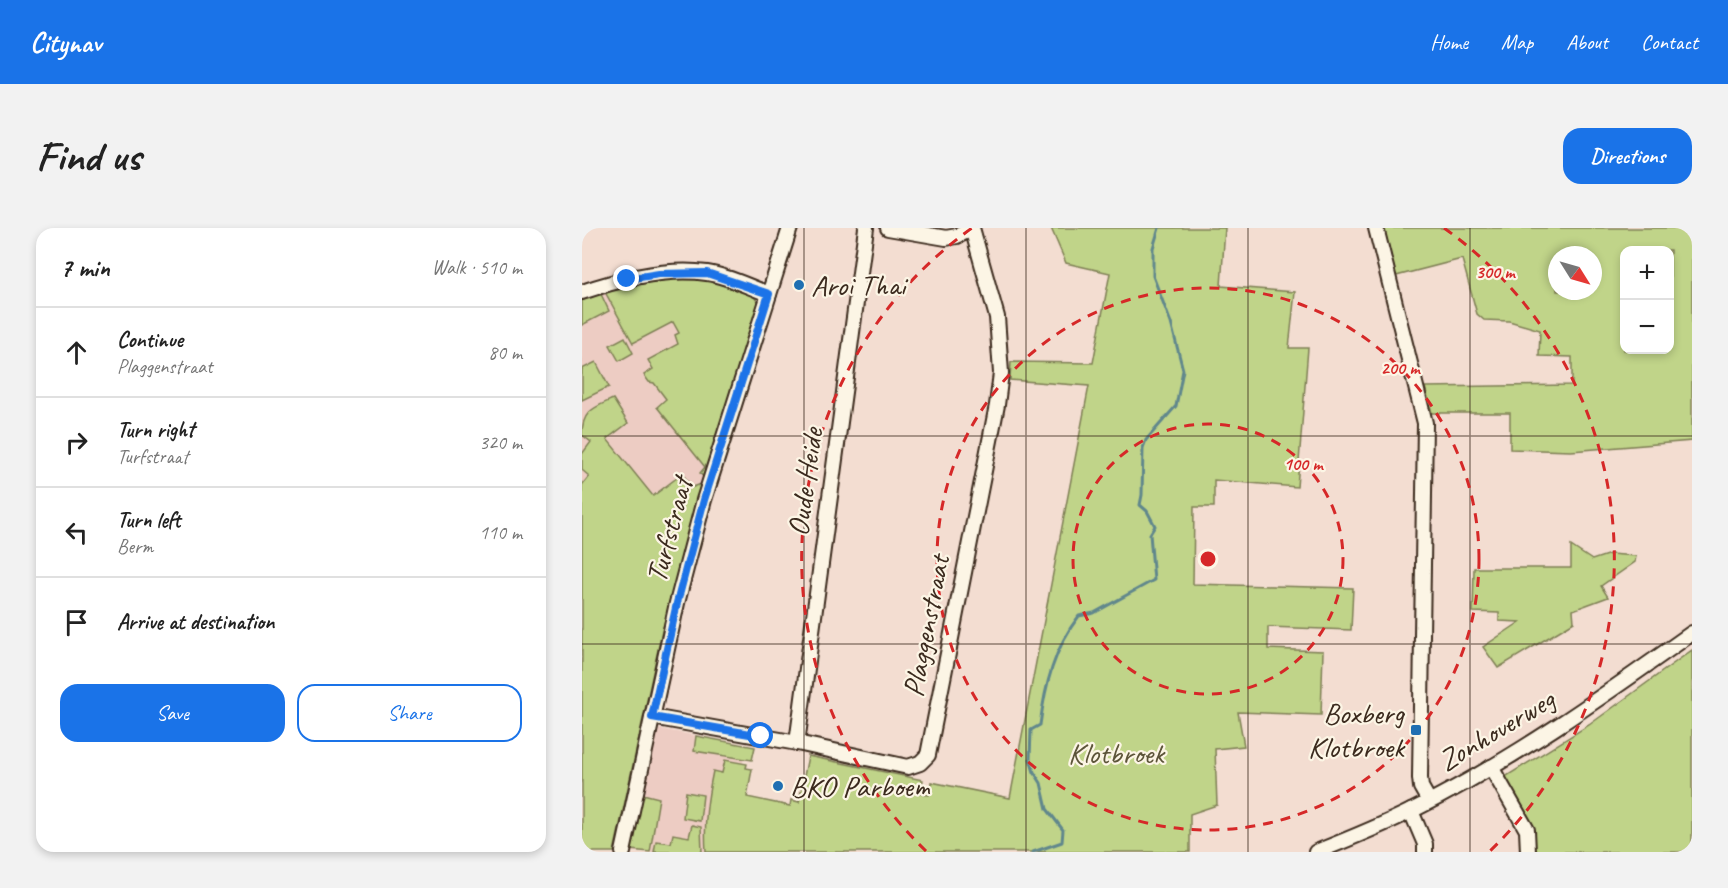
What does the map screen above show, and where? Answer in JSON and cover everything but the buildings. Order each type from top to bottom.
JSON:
[{"type":"street","name":"Turfstraat","points":[[623,852],[677,603],[704,500],[790,228]]},
{"type":"street","name":"Oude Heide","points":[[797,743],[866,228]]},
{"type":"street","points":[[888,228],[946,238],[972,229]]},
{"type":"street","points":[[1376,228],[1425,423],[1420,778],[1421,788],[1429,801]]},
{"type":"street","name":"Plaggenstraat","points":[[652,717],[797,743],[909,767],[920,764],[928,755],[997,405],[1001,373],[997,317],[972,229]]},
{"type":"street","points":[[582,292],[627,279],[692,272],[718,276],[769,294]]},
{"type":"street","name":"Zonhoverweg","points":[[1316,852],[1411,811],[1491,767],[1576,714],[1692,633]]},
{"type":"street","points":[[1491,767],[1527,830],[1528,852]]},
{"type":"street","points":[[1411,811],[1425,844],[1425,852]]},
{"type":"shaded area","points":[[656,281],[729,401],[699,496],[582,509],[582,297]]},
{"type":"shaded area","points":[[660,729],[745,745],[733,843],[787,852],[631,852],[655,736]]},
{"type":"green space","name":"Klotbroek","points":[[1051,228],[1225,228],[1221,286],[1295,292],[1289,348],[1308,348],[1297,487],[1214,480],[1214,507],[1194,507],[1193,584],[1353,588],[1351,630],[1268,627],[1268,649],[1323,651],[1321,715],[1238,712],[1244,746],[1215,749],[1217,805],[1190,814],[1190,852],[706,852],[705,831],[713,771],[722,773],[725,760],[747,764],[746,768],[752,769],[747,797],[790,806],[791,800],[799,802],[808,756],[923,780],[920,794],[929,795],[931,782],[1010,798],[1089,386],[1010,380],[1011,362],[1093,363],[1110,273],[1066,263]]},
{"type":"green space","points":[[1384,228],[1692,228],[1692,441],[1571,451],[1510,449],[1510,413],[1432,413],[1425,387],[1572,385],[1572,357],[1539,356],[1540,330],[1509,321],[1484,320],[1477,314],[1462,259],[1396,276]]},
{"type":"green space","points":[[692,278],[732,285],[750,293],[759,307],[704,478],[700,473],[705,467],[657,407],[666,399],[654,383],[649,382],[644,375],[653,369],[648,360],[678,344],[675,335],[679,333],[673,322],[633,343],[604,290],[656,280]]},
{"type":"green space","points":[[600,292],[609,311],[582,325],[582,297]]},
{"type":"green space","points":[[625,337],[633,353],[619,361],[610,345]]},
{"type":"green space","points":[[596,362],[609,387],[582,400],[582,369]]},
{"type":"green space","points":[[613,399],[628,423],[607,439],[653,496],[682,474],[693,487],[704,483],[695,506],[662,631],[614,852],[582,852],[582,485],[589,476],[582,470],[582,454],[591,442],[582,435],[584,421],[590,411]]},
{"type":"green space","points":[[1571,546],[1592,560],[1610,554],[1636,556],[1635,562],[1601,586],[1608,597],[1573,610],[1574,622],[1498,668],[1483,647],[1520,622],[1499,621],[1499,613],[1473,612],[1474,568],[1571,568]]},
{"type":"green space","points":[[1692,650],[1692,852],[1533,852],[1533,825],[1505,777],[1589,725]]},
{"type":"green space","points":[[696,736],[755,747],[752,760],[694,751]]},
{"type":"green space","points":[[686,792],[703,795],[700,821],[683,818]]},
{"type":"green space","points":[[643,794],[659,798],[650,852],[631,850]]},
{"type":"green space","points":[[692,825],[701,827],[702,852],[654,852],[656,841],[671,843],[673,834],[689,837]]},
{"type":"waterway","points":[[1033,852],[1062,842],[1063,830],[1047,809],[1041,783],[1030,759],[1031,730],[1040,725],[1048,682],[1057,654],[1079,616],[1094,613],[1154,580],[1150,534],[1155,526],[1147,511],[1140,505],[1143,448],[1146,440],[1176,406],[1183,370],[1171,323],[1153,276],[1153,248],[1159,228]]},
{"type":"place","name":"Aroi Thai","points":[[799,285]]},
{"type":"place","name":"Boxberg Klotbroek","points":[[1416,730]]},
{"type":"place","name":"BKO Parboem","points":[[778,786]]},
{"type":"route","points":[[627,279],[659,274],[707,273],[769,294],[704,500],[677,603],[652,717],[761,736]]}]
